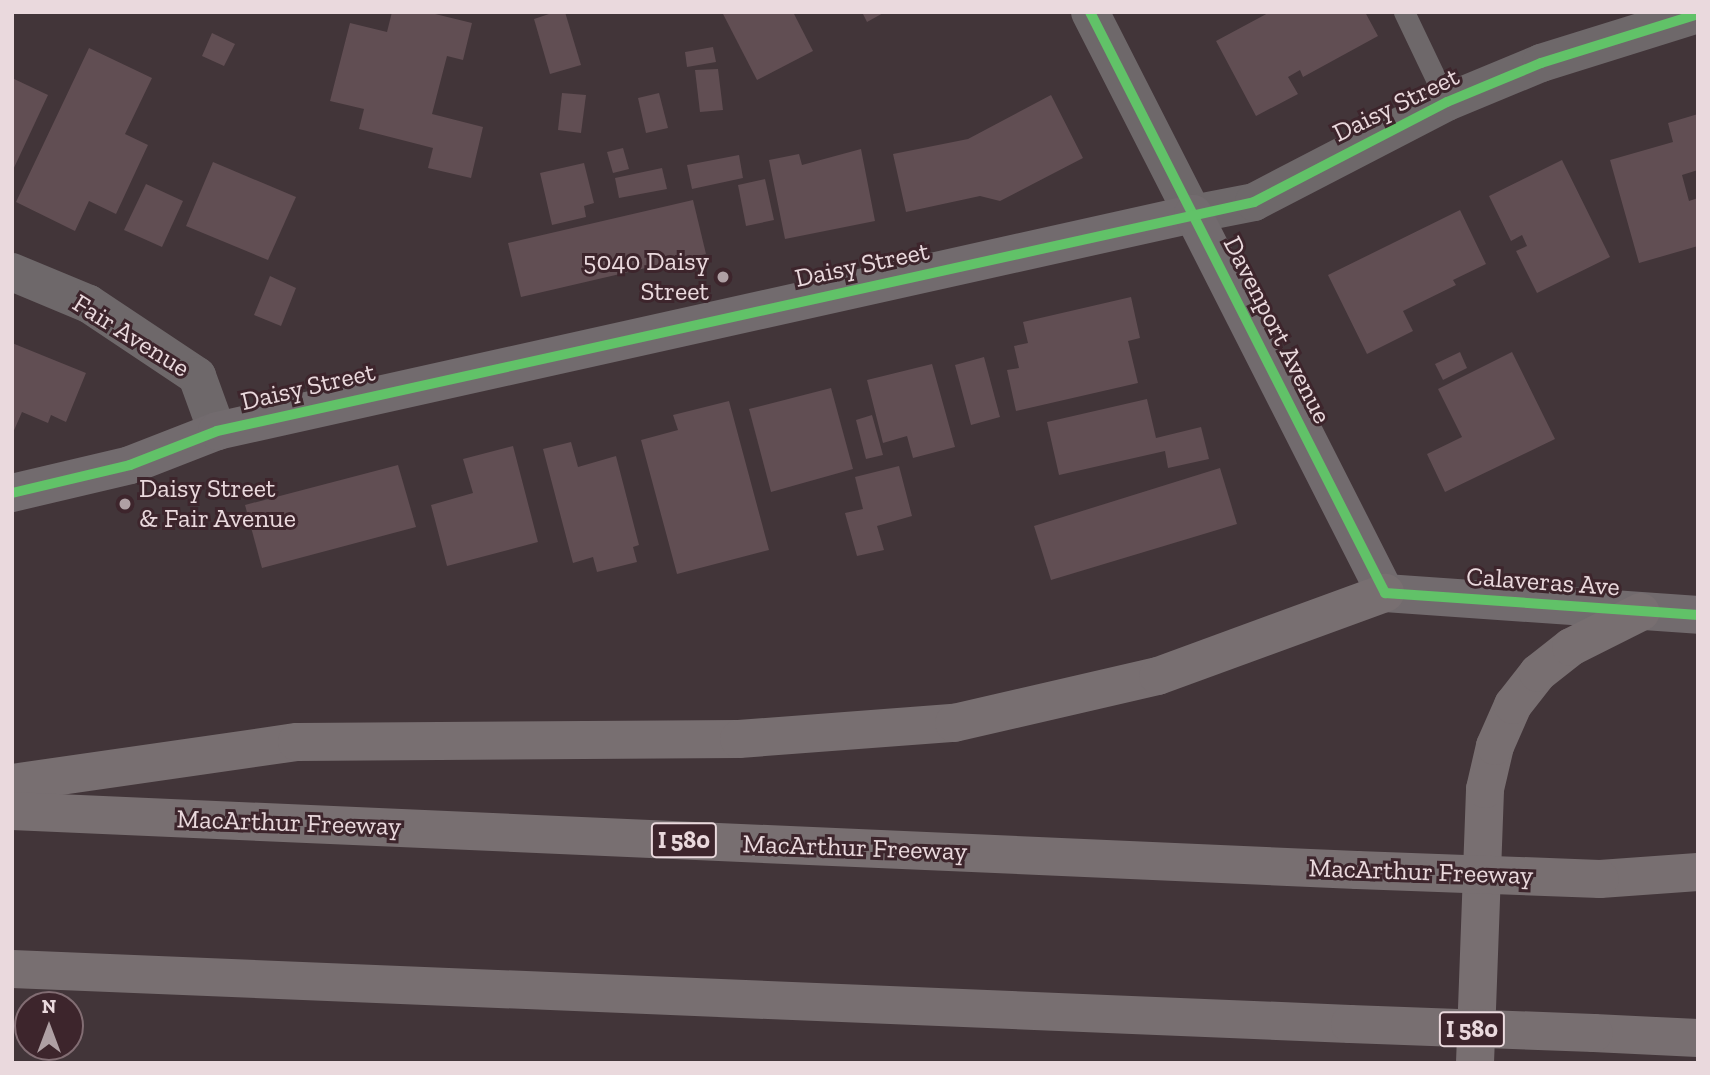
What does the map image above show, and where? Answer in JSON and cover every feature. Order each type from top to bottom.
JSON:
[{"type":"highway","points":[[12,783],[296,742],[739,739],[954,723],[1158,676],[1385,593]]},
{"type":"highway","points":[[1475,1063],[1485,789],[1495,746],[1513,705],[1538,673],[1571,647],[1641,612]]},
{"type":"highway","name":"MacArthur Freeway","points":[[12,811],[1698,883]]},
{"type":"highway","points":[[1600,879],[1698,872]]},
{"type":"highway","name":"I 580","points":[[12,969],[1698,1038]]},
{"type":"street","name":"Davenport Avenue","points":[[1090,12],[1385,593]]},
{"type":"street","name":"Daisy Street","points":[[12,493],[130,465],[216,431],[1254,202],[1447,102],[1541,63],[1698,14]]},
{"type":"street","name":"Fair Avenue","points":[[12,272],[89,304],[197,376],[216,431]]},
{"type":"street","name":"Calaveras Ave","points":[[1385,593],[1698,615]]},
{"type":"lane","points":[[1404,12],[1447,102]]},
{"type":"building","points":[[392,12],[427,12],[472,23],[463,60],[447,56],[432,114],[483,127],[471,178],[428,168],[433,148],[359,129],[364,109],[330,101],[350,23],[387,32]]},
{"type":"building","points":[[555,12],[565,12],[581,65],[550,74],[534,19]]},
{"type":"building","points":[[722,12],[793,12],[813,51],[757,80]]},
{"type":"building","points":[[862,12],[885,12],[867,22]]},
{"type":"building","points":[[1270,12],[1365,12],[1378,36],[1303,77],[1300,70],[1288,77],[1298,94],[1256,116],[1216,41]]},
{"type":"building","points":[[212,33],[235,44],[224,66],[202,56]]},
{"type":"building","points":[[713,47],[716,62],[687,67],[685,52]]},
{"type":"building","points":[[89,48],[152,78],[125,134],[148,145],[116,214],[89,201],[75,231],[16,202]]},
{"type":"building","points":[[718,69],[723,110],[700,112],[695,70]]},
{"type":"building","points":[[12,78],[48,95],[12,172]]},
{"type":"building","points":[[562,93],[586,95],[581,133],[558,130]]},
{"type":"building","points":[[659,93],[668,128],[646,133],[638,98]]},
{"type":"building","points":[[1051,95],[1083,158],[1000,201],[980,196],[906,212],[893,154],[968,139]]},
{"type":"building","points":[[1698,114],[1698,170],[1682,175],[1689,201],[1698,198],[1698,246],[1639,263],[1610,160],[1673,142],[1668,123]]},
{"type":"building","points":[[623,148],[629,169],[613,173],[607,152]]},
{"type":"building","points":[[861,149],[875,221],[785,239],[769,160],[799,154],[802,165]]},
{"type":"building","points":[[739,155],[743,178],[692,189],[687,165]]},
{"type":"building","points":[[1562,160],[1610,257],[1537,293],[1516,251],[1527,246],[1522,235],[1511,241],[1489,196]]},
{"type":"building","points":[[213,162],[296,197],[268,260],[186,226]]},
{"type":"building","points":[[584,163],[594,203],[584,206],[586,217],[552,225],[540,173]]},
{"type":"building","points":[[662,168],[667,189],[619,198],[615,178]]},
{"type":"building","points":[[765,179],[774,220],[746,226],[738,185]]},
{"type":"building","points":[[146,184],[183,201],[162,247],[124,230]]},
{"type":"building","points":[[693,200],[706,254],[521,297],[508,243]]},
{"type":"building","points":[[1460,210],[1486,264],[1453,280],[1456,285],[1403,311],[1413,331],[1367,354],[1328,275]]},
{"type":"building","points":[[270,276],[296,288],[281,326],[254,315]]},
{"type":"building","points":[[1131,297],[1140,338],[1128,341],[1138,383],[1016,411],[1007,370],[1019,368],[1014,346],[1028,343],[1023,322]]},
{"type":"building","points":[[12,343],[86,373],[66,422],[51,415],[48,423],[22,412],[12,435]]},
{"type":"building","points":[[1460,352],[1467,368],[1443,380],[1435,364]]},
{"type":"building","points":[[1512,352],[1555,439],[1445,492],[1427,454],[1462,437],[1438,389]]},
{"type":"building","points":[[984,357],[1000,417],[971,425],[955,365]]},
{"type":"building","points":[[932,364],[955,447],[913,458],[907,436],[883,443],[867,380]]},
{"type":"building","points":[[831,388],[853,469],[771,492],[749,409]]},
{"type":"building","points":[[1147,399],[1156,438],[1201,427],[1209,459],[1168,468],[1165,451],[1059,475],[1047,422]]},
{"type":"building","points":[[729,401],[769,550],[677,574],[641,440],[678,430],[673,415]]},
{"type":"building","points":[[872,415],[883,455],[866,459],[856,420]]},
{"type":"building","points":[[571,442],[578,467],[616,456],[639,545],[633,547],[637,562],[597,572],[593,557],[573,563],[543,449]]},
{"type":"building","points":[[513,446],[538,542],[447,566],[431,505],[473,493],[463,459]]},
{"type":"building","points":[[398,465],[416,527],[262,568],[245,505]]},
{"type":"building","points":[[899,466],[912,516],[877,526],[884,550],[857,556],[845,513],[863,509],[855,477]]},
{"type":"building","points":[[1220,468],[1237,524],[1051,580],[1034,526]]},
{"type":"cycle path","points":[[1090,12],[1385,593],[1698,615]]},
{"type":"cycle path","points":[[12,493],[130,465],[217,431],[1254,202],[1447,102],[1541,63],[1698,14]]},
{"type":"place","name":"5040 Daisy Street","points":[[723,277]]},
{"type":"place","name":"Daisy Street & Fair Avenue","points":[[125,504]]}]
